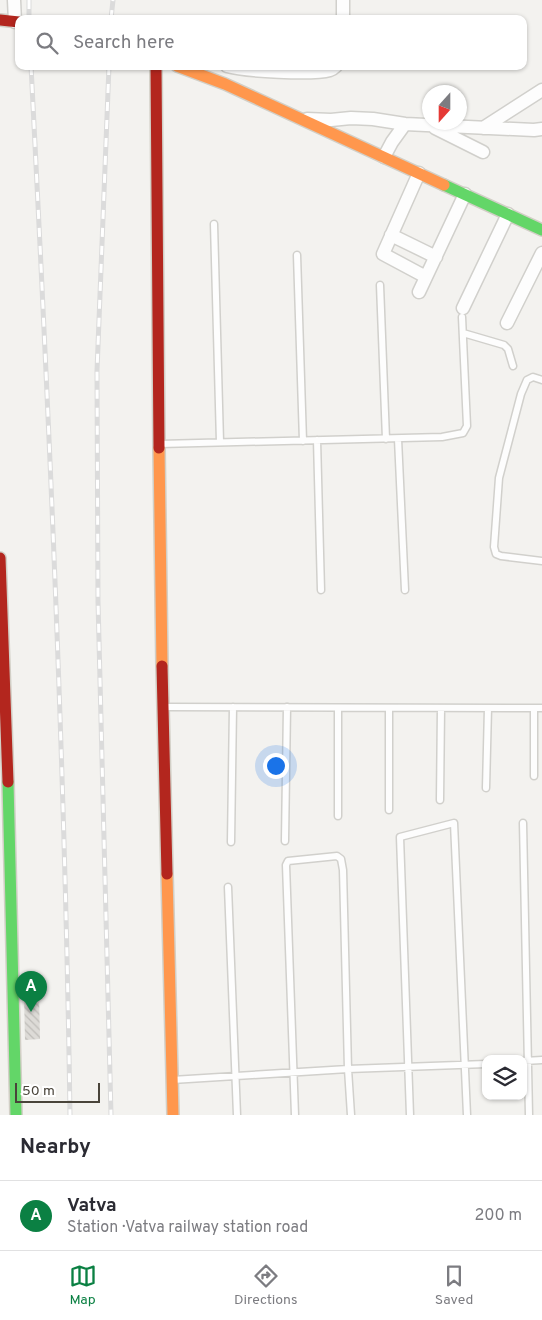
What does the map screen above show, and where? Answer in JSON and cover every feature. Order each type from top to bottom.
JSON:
[{"type":"street","points":[[14,0],[16,15]]},
{"type":"street","points":[[343,0],[343,15]]},
{"type":"street","points":[[0,20],[15,22]]},
{"type":"street","points":[[156,70],[158,444],[173,1115]]},
{"type":"street","points":[[188,70],[225,84],[542,230]]},
{"type":"street","points":[[273,70],[316,72],[331,70]]},
{"type":"street","points":[[483,128],[542,90]]},
{"type":"street","points":[[299,118],[331,120],[351,118],[373,119],[422,125]]},
{"type":"street","points":[[384,158],[404,124]]},
{"type":"street","points":[[467,127],[542,129]]},
{"type":"street","points":[[440,130],[482,152]]},
{"type":"street","points":[[419,173],[383,252],[384,256],[426,277]]},
{"type":"street","points":[[419,292],[465,194]]},
{"type":"street","points":[[462,312],[508,214]]},
{"type":"street","points":[[391,235],[436,257]]},
{"type":"street","points":[[507,323],[542,253]]},
{"type":"street","points":[[0,558],[6,718],[7,909],[16,1115]]},
{"type":"lane","points":[[214,224],[220,442]]},
{"type":"lane","points":[[297,255],[303,441]]},
{"type":"lane","points":[[380,285],[386,439]]},
{"type":"lane","points":[[158,444],[398,439],[456,435],[466,430],[467,423],[462,312]]},
{"type":"lane","points":[[462,333],[504,345],[508,349],[512,366]]},
{"type":"lane","points":[[542,380],[533,378],[526,380],[521,394],[499,478],[494,548],[496,554],[501,556],[542,561]]},
{"type":"lane","points":[[398,439],[405,590]]},
{"type":"lane","points":[[317,440],[321,590]]},
{"type":"lane","points":[[163,707],[542,708]]},
{"type":"lane","points":[[231,842],[232,707]]},
{"type":"lane","points":[[285,841],[287,708]]},
{"type":"lane","points":[[338,708],[338,816]]},
{"type":"lane","points":[[389,708],[389,810]]},
{"type":"lane","points":[[440,800],[441,708]]},
{"type":"lane","points":[[486,788],[488,708]]},
{"type":"lane","points":[[534,708],[534,776]]},
{"type":"lane","points":[[410,1115],[400,838],[454,823],[467,1115]]},
{"type":"lane","points":[[523,823],[525,1055]]},
{"type":"lane","points":[[295,1115],[286,865],[288,861],[337,856],[340,859],[342,870],[351,1115]]},
{"type":"lane","points":[[228,887],[237,1115]]},
{"type":"lane","points":[[527,1061],[542,1060]]},
{"type":"lane","points":[[172,1080],[348,1069],[482,1064]]},
{"type":"lane","points":[[527,1088],[529,1115]]},
{"type":"building","points":[[24,993],[39,993],[40,1039],[25,1040]]},
{"type":"railway","points":[[29,0],[29,15]]},
{"type":"railway","points":[[111,15],[113,0]]},
{"type":"railway","points":[[31,70],[55,590],[68,984],[70,1115]]},
{"type":"railway","points":[[109,70],[97,371],[98,601],[111,1115]]},
{"type":"traffic: fast","points":[[444,185],[542,230]]},
{"type":"traffic: fast","points":[[8,782],[16,1115]]},
{"type":"traffic: slow","points":[[188,70],[225,84],[444,185]]},
{"type":"traffic: slow","points":[[159,448],[162,666]]},
{"type":"traffic: slow","points":[[167,874],[173,1115]]},
{"type":"traffic: jam","points":[[0,20],[15,22]]},
{"type":"traffic: jam","points":[[156,70],[159,448]]},
{"type":"traffic: jam","points":[[0,558],[8,782]]},
{"type":"traffic: jam","points":[[162,666],[167,874]]},
{"type":"place","name":"Vatva","points":[[31,1012]]}]
